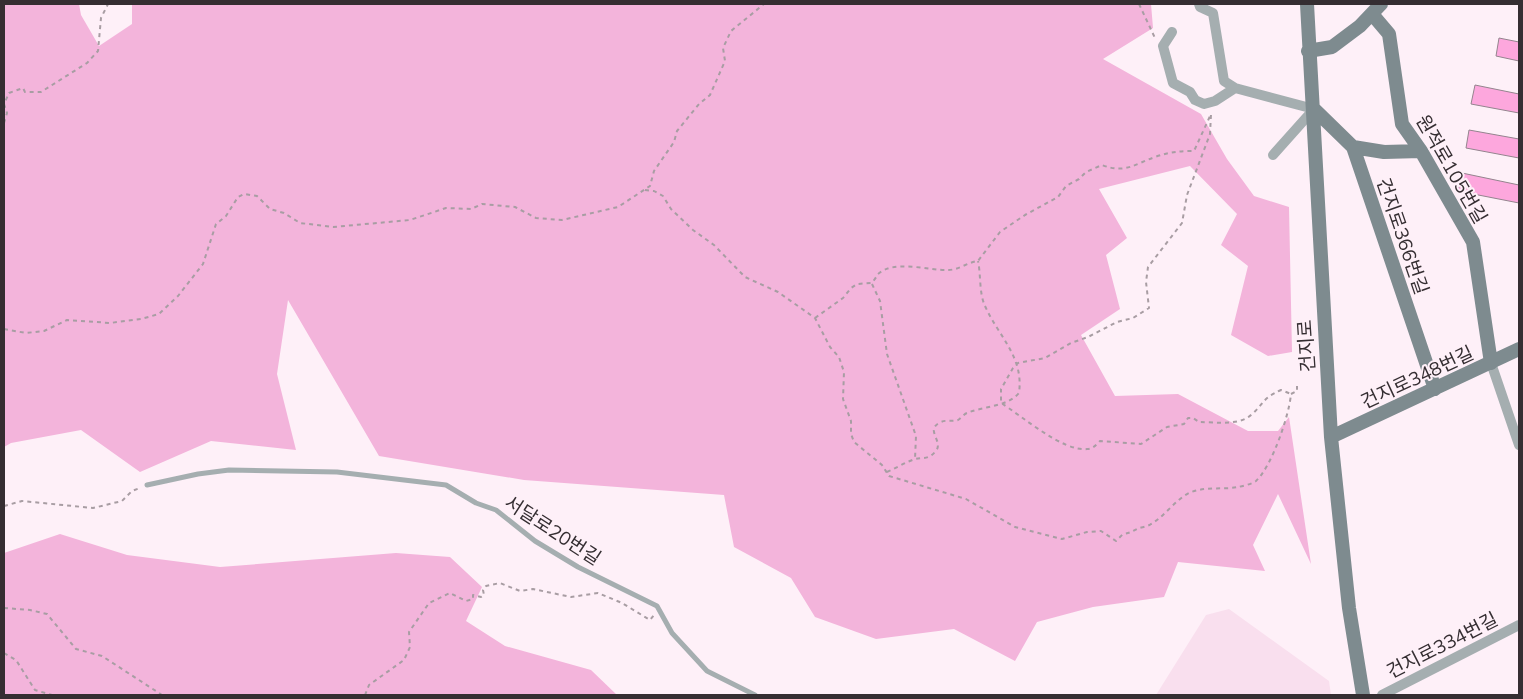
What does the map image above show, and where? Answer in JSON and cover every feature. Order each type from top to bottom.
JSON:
[{"type":"street","points":[[1199,4],[1200,7],[1213,13],[1224,81],[1235,88],[1314,108],[1273,155]]},
{"type":"street","name":"건지로","points":[[1307,4],[1308,51],[1314,108],[1322,311],[1331,438],[1360,692]]},
{"type":"street","points":[[1308,51],[1332,47],[1360,26],[1376,9]]},
{"type":"street","name":"원적로105번길","points":[[1376,9],[1390,34],[1402,124],[1421,151],[1473,242],[1491,363]]},
{"type":"street","points":[[1172,32],[1163,46],[1173,83],[1190,92],[1195,100],[1204,104],[1216,101],[1235,88]]},
{"type":"street","name":"건지로366번길","points":[[1314,108],[1353,147],[1435,389]]},
{"type":"street","points":[[1353,147],[1384,152],[1421,151]]},
{"type":"street","name":"건지로348번길","points":[[1331,438],[1519,348]]},
{"type":"street","points":[[1491,363],[1519,445]]},
{"type":"street","name":"건지로334번길","points":[[1382,695],[1519,625]]},
{"type":"lane","name":"서달로20번길","points":[[147,485],[198,474],[229,470],[337,472],[446,485],[476,503],[496,510],[535,541],[578,568],[657,606]]},
{"type":"lane","points":[[657,606],[672,633],[707,671],[755,695]]},
{"type":"path","points":[[4,123],[7,113],[4,104],[9,93],[23,88],[25,92],[41,92],[87,63],[98,51],[101,18],[108,4]]},
{"type":"path","points":[[4,329],[26,332],[44,331],[67,320],[110,323],[141,319],[159,314],[178,296],[203,264],[216,224],[226,216],[238,197],[244,194],[257,196],[270,209],[284,213],[300,223],[333,227],[410,220],[446,208],[471,209],[482,204],[515,208],[536,218],[562,220],[618,206],[650,186],[654,171],[674,142],[677,131],[699,104],[710,95],[725,61],[723,48],[731,31],[764,4]]},
{"type":"path","points":[[1139,4],[1158,44]]},
{"type":"path","points":[[887,472],[915,459],[927,459],[937,451],[939,444],[933,433],[938,423],[945,420],[957,420],[967,413],[1009,402],[1019,393],[1021,381],[1018,363],[985,306],[978,261],[1000,232],[1058,197],[1066,186],[1079,179],[1086,172],[1102,165],[1113,169],[1134,167],[1177,150],[1194,151],[1211,114],[1210,134],[1185,200],[1182,223],[1148,267],[1146,282],[1148,308],[1133,318],[1117,322],[1088,337],[1071,343],[1045,358],[1018,363],[1001,389],[1001,403]]},
{"type":"path","points":[[645,190],[654,191],[663,196],[671,208],[693,230],[714,245],[745,277],[778,292],[815,318],[830,347],[839,357],[844,372],[844,399],[851,421],[851,434],[854,442],[882,465],[889,476],[899,481],[966,499],[1015,527],[1062,539],[1087,532],[1101,531],[1116,541],[1124,534],[1132,533],[1138,528],[1152,524],[1165,510],[1190,492],[1240,487],[1255,482],[1263,473],[1279,440],[1290,406],[1290,394]]},
{"type":"path","points":[[815,318],[843,298],[857,284],[871,283],[878,274],[890,269],[914,265],[929,269],[951,270],[969,262],[978,261]]},
{"type":"path","points":[[871,283],[880,301],[887,354],[900,396],[916,436],[915,459]]},
{"type":"path","points":[[1290,394],[1296,391],[1297,386]]},
{"type":"path","points":[[1001,403],[1065,446],[1085,450],[1092,448],[1100,441],[1140,444],[1167,427],[1184,424],[1188,418],[1193,418],[1200,422],[1239,421],[1252,415],[1265,398],[1281,390],[1290,394]]},
{"type":"path","points":[[4,506],[22,501],[93,508],[122,501],[132,491],[147,485]]},
{"type":"path","points":[[365,695],[369,685],[404,660],[410,647],[409,632],[429,603],[450,593],[466,602],[473,599],[473,596],[481,597],[484,595],[486,586],[500,583],[520,591],[533,590],[571,597],[598,593],[622,603],[650,620],[657,606]]},
{"type":"path","points":[[4,608],[30,610],[47,614],[76,649],[102,656],[162,695]]},
{"type":"path","points":[[4,653],[16,660],[36,690],[52,695]]},
{"type":"shaded area","points":[[4,4],[79,4],[81,15],[99,46],[132,24],[132,4],[1151,4],[1153,28],[1103,59],[1201,114],[1227,159],[1254,196],[1289,207],[1292,352],[1268,356],[1231,335],[1248,266],[1221,245],[1237,214],[1190,166],[1099,189],[1127,238],[1106,255],[1120,309],[1081,335],[1115,396],[1178,394],[1248,431],[1278,431],[1289,417],[1311,564],[1278,494],[1253,545],[1265,571],[1178,562],[1164,597],[1093,607],[1037,622],[1015,661],[954,629],[876,639],[815,617],[791,578],[734,547],[724,495],[524,480],[379,456],[288,300],[277,374],[296,450],[211,441],[140,472],[81,430],[11,443],[4,447]]},
{"type":"shaded area","points":[[60,534],[127,555],[220,567],[396,553],[450,557],[482,587],[466,621],[505,646],[591,670],[617,695],[4,695],[4,553]]},
{"type":"shaded area","points":[[1229,609],[1329,681],[1331,695],[1156,695],[1206,615]]},
{"type":"building","points":[[1499,38],[1519,42],[1519,61],[1496,56]]},
{"type":"building","points":[[1475,85],[1519,94],[1519,113],[1471,104]]},
{"type":"building","points":[[1469,130],[1519,139],[1519,158],[1466,148]]},
{"type":"building","points":[[1462,173],[1519,185],[1519,203],[1458,191]]}]
